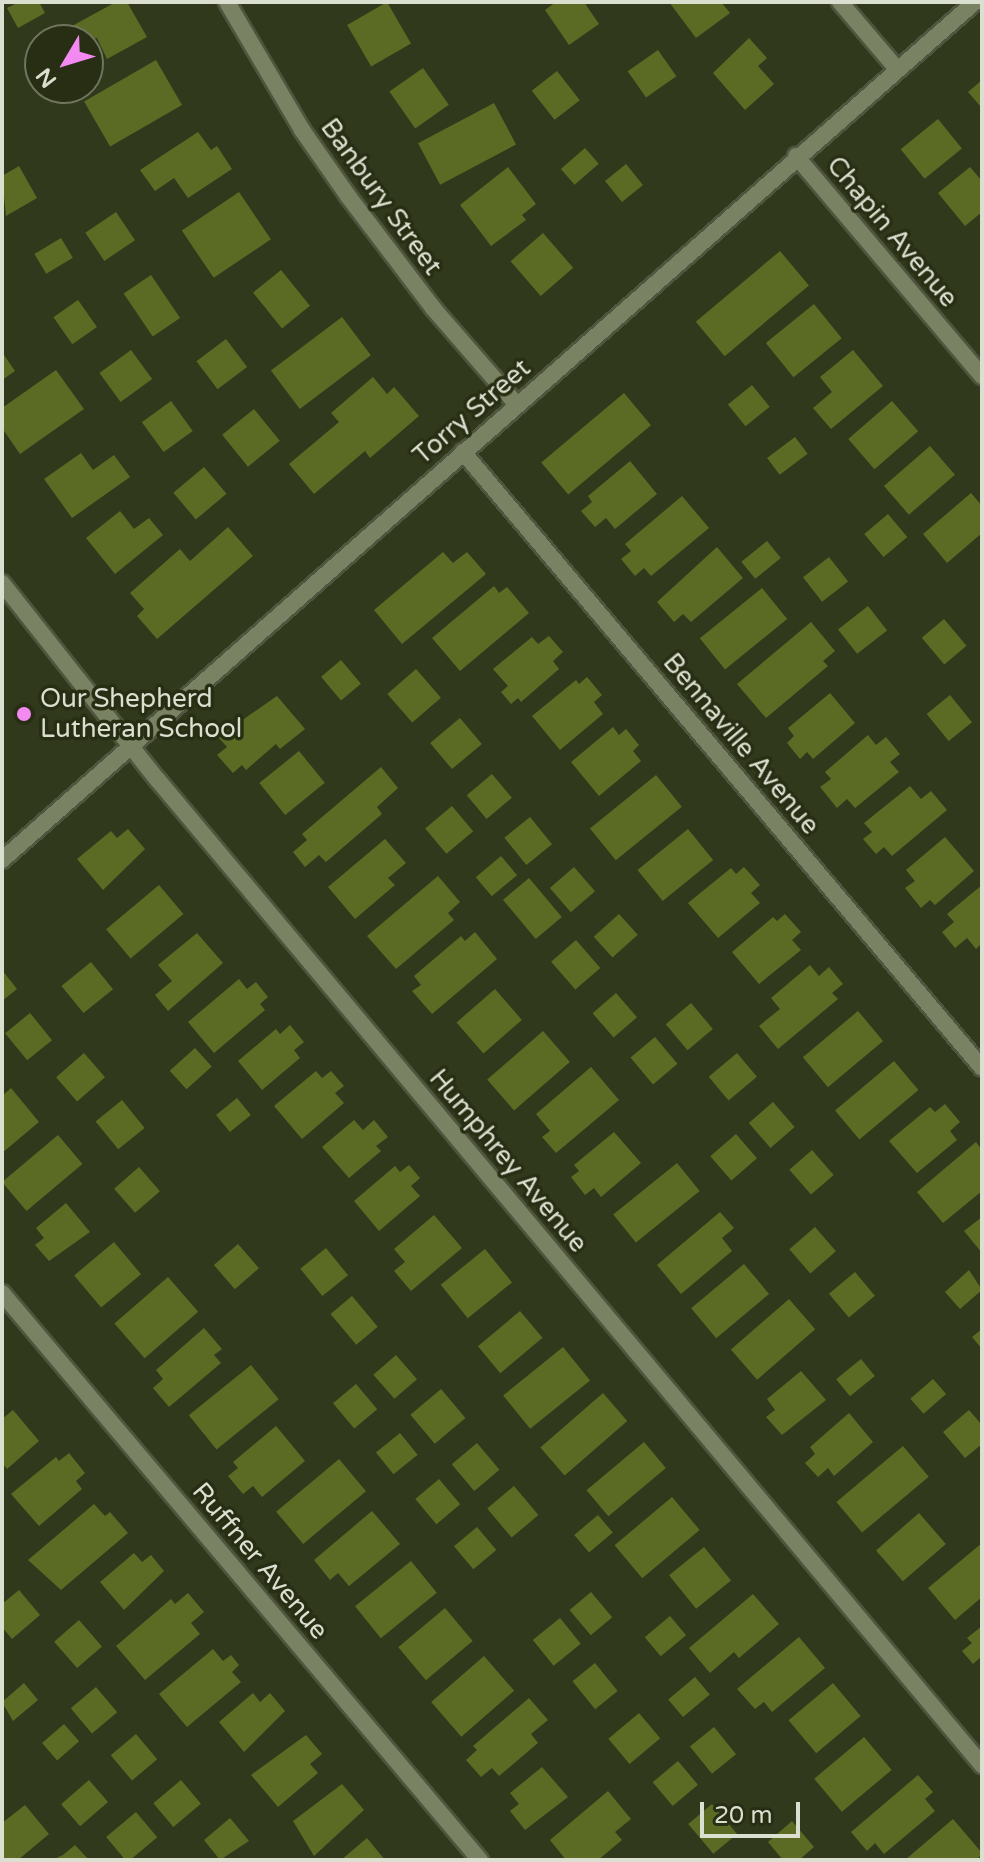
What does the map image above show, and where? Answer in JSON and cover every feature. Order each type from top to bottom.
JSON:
[{"type":"street","name":"Banbury Street","points":[[227,2],[302,130],[348,196],[517,405]]},
{"type":"street","points":[[840,2],[897,69]]},
{"type":"street","name":"Torry Street","points":[[2,860],[796,156],[975,2]]},
{"type":"street","name":"Chapin Avenue","points":[[796,156],[982,376]]},
{"type":"street","name":"Bennaville Avenue","points":[[463,452],[982,1068]]},
{"type":"street","name":"Humphrey Avenue","points":[[2,583],[131,744],[982,1765]]},
{"type":"street","name":"Ruffner Avenue","points":[[2,1293],[480,1860]]},
{"type":"building","points":[[19,2],[39,2],[45,13],[18,28],[7,8]]},
{"type":"building","points":[[116,2],[127,2],[147,37],[107,59],[104,53],[104,24],[76,24]]},
{"type":"building","points":[[387,2],[411,44],[371,67],[347,25]]},
{"type":"building","points":[[556,2],[584,2],[599,24],[569,45],[545,10]]},
{"type":"building","points":[[669,2],[721,2],[730,13],[696,38]]},
{"type":"building","points":[[749,38],[767,58],[758,66],[774,84],[745,110],[713,73]]},
{"type":"building","points":[[658,50],[676,76],[646,97],[628,71]]},
{"type":"building","points":[[156,60],[182,105],[110,147],[86,104],[104,104],[104,90]]},
{"type":"building","points":[[423,68],[449,105],[415,128],[389,92]]},
{"type":"building","points":[[557,71],[580,100],[555,120],[532,91]]},
{"type":"building","points":[[982,80],[982,108],[968,92]]},
{"type":"building","points":[[494,103],[516,144],[440,185],[418,143]]},
{"type":"building","points":[[938,119],[962,149],[925,179],[901,149]]},
{"type":"building","points":[[198,132],[211,150],[217,146],[232,169],[188,198],[174,178],[155,191],[140,170]]},
{"type":"building","points":[[585,148],[599,164],[575,185],[561,169]]},
{"type":"building","points":[[626,164],[643,185],[622,202],[605,181]]},
{"type":"building","points":[[19,166],[37,198],[6,216],[2,176]]},
{"type":"building","points":[[508,167],[536,204],[522,215],[526,220],[491,246],[460,205]]},
{"type":"building","points":[[970,167],[982,181],[982,212],[965,226],[938,193]]},
{"type":"building","points":[[239,192],[271,239],[214,278],[182,231]]},
{"type":"building","points":[[116,212],[135,240],[104,261],[85,233]]},
{"type":"building","points":[[543,233],[573,268],[541,296],[511,261]]},
{"type":"building","points":[[61,238],[73,258],[46,274],[34,254]]},
{"type":"building","points":[[780,251],[809,285],[725,356],[696,322]]},
{"type":"building","points":[[281,270],[310,306],[282,328],[253,293]]},
{"type":"building","points":[[151,275],[180,318],[153,337],[124,293]]},
{"type":"building","points":[[78,300],[97,327],[72,344],[53,317]]},
{"type":"building","points":[[814,304],[842,338],[794,377],[766,343]]},
{"type":"building","points":[[342,317],[371,355],[300,409],[271,371]]},
{"type":"building","points":[[226,339],[247,367],[218,389],[196,361]]},
{"type":"building","points":[[131,350],[152,379],[121,402],[99,373]]},
{"type":"building","points":[[853,350],[883,386],[831,429],[813,408],[832,392],[820,377]]},
{"type":"building","points":[[2,352],[15,371],[2,380]]},
{"type":"building","points":[[56,370],[84,409],[20,454],[2,428],[2,408]]},
{"type":"building","points":[[373,377],[387,394],[394,387],[419,416],[370,458],[365,451],[314,494],[289,464],[339,422],[331,413]]},
{"type":"building","points":[[752,385],[770,407],[746,426],[728,405]]},
{"type":"building","points":[[624,393],[651,425],[568,495],[541,462]]},
{"type":"building","points":[[171,401],[193,431],[164,452],[142,422]]},
{"type":"building","points":[[892,401],[918,431],[874,469],[848,439]]},
{"type":"building","points":[[254,409],[280,441],[248,467],[222,435]]},
{"type":"building","points":[[795,437],[808,454],[780,475],[767,458]]},
{"type":"building","points":[[930,446],[955,475],[909,515],[884,486]]},
{"type":"building","points":[[81,453],[93,470],[114,455],[130,477],[72,518],[44,479]]},
{"type":"building","points":[[630,461],[657,494],[615,529],[606,518],[595,527],[581,511],[592,502],[588,496]]},
{"type":"building","points":[[204,467],[226,494],[196,520],[173,493]]},
{"type":"building","points":[[971,493],[982,506],[982,533],[947,563],[923,534]]},
{"type":"building","points":[[682,496],[709,528],[651,576],[644,568],[635,576],[621,559],[631,551],[625,544]]},
{"type":"building","points":[[120,511],[134,529],[149,518],[163,535],[115,574],[86,538]]},
{"type":"building","points":[[888,514],[907,537],[884,557],[864,534]]},
{"type":"building","points":[[228,527],[253,556],[157,639],[137,616],[144,609],[130,593],[180,549],[190,561]]},
{"type":"building","points":[[767,541],[781,558],[755,579],[741,562]]},
{"type":"building","points":[[717,547],[743,578],[691,622],[683,614],[674,622],[657,602]]},
{"type":"building","points":[[443,552],[453,563],[467,552],[486,574],[402,644],[374,610]]},
{"type":"building","points":[[829,557],[848,581],[822,602],[803,577]]},
{"type":"building","points":[[494,586],[499,593],[507,587],[529,613],[460,671],[432,638]]},
{"type":"building","points":[[762,588],[787,619],[725,669],[700,638]]},
{"type":"building","points":[[868,606],[887,630],[857,654],[838,629]]},
{"type":"building","points":[[944,619],[966,646],[944,664],[922,638]]},
{"type":"building","points":[[811,622],[835,651],[823,661],[828,666],[766,718],[737,684]]},
{"type":"building","points":[[549,636],[563,652],[553,661],[559,669],[521,702],[518,698],[511,704],[501,692],[508,686],[493,669],[532,637],[538,644]]},
{"type":"building","points":[[341,660],[361,684],[341,700],[321,677]]},
{"type":"building","points":[[416,669],[441,698],[412,723],[387,694]]},
{"type":"building","points":[[587,677],[602,695],[594,702],[603,714],[560,750],[532,716],[576,680],[579,684]]},
{"type":"building","points":[[830,693],[855,723],[813,759],[807,752],[800,759],[787,743],[794,736],[788,728]]},
{"type":"building","points":[[950,695],[972,722],[949,741],[927,714]]},
{"type":"building","points":[[277,696],[305,729],[280,749],[276,744],[246,770],[242,765],[233,773],[217,755],[227,747],[218,737]]},
{"type":"building","points":[[460,718],[482,744],[452,769],[430,743]]},
{"type":"building","points":[[613,727],[619,735],[626,729],[639,745],[633,751],[641,761],[599,796],[571,762]]},
{"type":"building","points":[[868,735],[876,745],[886,737],[900,754],[890,762],[899,772],[855,808],[847,799],[837,808],[820,787],[831,779],[825,772]]},
{"type":"building","points":[[299,751],[325,783],[285,815],[259,783]]},
{"type":"building","points":[[381,767],[398,788],[377,807],[382,814],[326,862],[319,855],[305,867],[293,852],[307,840],[302,834]]},
{"type":"building","points":[[492,774],[512,798],[487,819],[467,795]]},
{"type":"building","points":[[656,775],[682,807],[616,860],[590,828]]},
{"type":"building","points":[[910,786],[921,799],[931,791],[947,810],[892,856],[884,847],[876,854],[863,839],[872,832],[864,823]]},
{"type":"building","points":[[452,806],[473,831],[446,854],[425,828]]},
{"type":"building","points":[[530,817],[552,844],[526,865],[504,838]]},
{"type":"building","points":[[128,829],[145,849],[103,890],[77,859],[111,831],[117,838]]},
{"type":"building","points":[[688,829],[713,860],[663,901],[637,870]]},
{"type":"building","points":[[945,837],[974,871],[935,905],[930,900],[921,908],[905,888],[915,881],[906,870]]},
{"type":"building","points":[[385,839],[406,863],[388,878],[395,885],[355,919],[328,887]]},
{"type":"building","points":[[501,856],[517,875],[492,896],[476,877]]},
{"type":"building","points":[[574,867],[595,891],[571,912],[550,888]]},
{"type":"building","points":[[744,867],[760,885],[751,893],[760,903],[718,938],[688,903],[731,868],[736,874]]},
{"type":"building","points":[[438,876],[460,902],[448,913],[454,920],[396,969],[367,936]]},
{"type":"building","points":[[529,878],[562,917],[536,939],[503,900]]},
{"type":"building","points":[[159,885],[183,914],[131,958],[106,929]]},
{"type":"building","points":[[982,885],[982,943],[976,949],[967,938],[955,948],[942,932],[954,922],[947,914]]},
{"type":"building","points":[[619,914],[638,935],[612,958],[594,937]]},
{"type":"building","points":[[785,914],[801,932],[792,940],[801,950],[759,984],[732,952],[773,917],[777,921]]},
{"type":"building","points":[[475,932],[497,959],[432,1014],[412,991],[421,985],[414,976],[461,936],[465,941]]},
{"type":"building","points":[[197,933],[223,963],[168,1011],[155,995],[172,981],[158,965]]},
{"type":"building","points":[[576,940],[600,968],[575,990],[551,962]]},
{"type":"building","points":[[91,962],[113,989],[83,1013],[61,986]]},
{"type":"building","points":[[810,965],[819,976],[829,967],[843,984],[832,993],[838,999],[778,1049],[759,1026],[780,1009],[771,998]]},
{"type":"building","points":[[2,970],[17,989],[2,1001]]},
{"type":"building","points":[[239,979],[247,989],[256,982],[268,997],[260,1004],[265,1010],[214,1053],[188,1022]]},
{"type":"building","points":[[495,989],[522,1020],[483,1053],[457,1022]]},
{"type":"building","points":[[616,993],[637,1017],[614,1037],[593,1013]]},
{"type":"building","points":[[691,1003],[713,1029],[688,1050],[666,1024]]},
{"type":"building","points":[[858,1011],[883,1041],[828,1087],[803,1057]]},
{"type":"building","points":[[30,1013],[52,1040],[27,1060],[5,1033]]},
{"type":"building","points":[[290,1025],[304,1042],[294,1050],[300,1058],[262,1090],[238,1061],[276,1029],[280,1034]]},
{"type":"building","points":[[543,1031],[570,1062],[514,1110],[487,1080]]},
{"type":"building","points":[[655,1037],[677,1064],[653,1084],[630,1058]]},
{"type":"building","points":[[195,1048],[212,1067],[186,1089],[170,1071]]},
{"type":"building","points":[[84,1053],[105,1077],[77,1101],[56,1077]]},
{"type":"building","points":[[737,1053],[757,1077],[729,1101],[709,1077]]},
{"type":"building","points":[[894,1061],[918,1090],[859,1140],[835,1110]]},
{"type":"building","points":[[591,1067],[619,1100],[556,1153],[542,1137],[550,1131],[536,1114]]},
{"type":"building","points":[[316,1071],[322,1078],[331,1071],[344,1086],[335,1093],[344,1103],[302,1139],[274,1106]]},
{"type":"building","points":[[11,1088],[39,1122],[2,1153],[2,1096]]},
{"type":"building","points":[[237,1098],[251,1115],[230,1132],[216,1115]]},
{"type":"building","points":[[122,1100],[145,1128],[118,1149],[96,1121]]},
{"type":"building","points":[[773,1102],[795,1127],[770,1148],[749,1123]]},
{"type":"building","points":[[945,1104],[960,1122],[950,1131],[957,1140],[917,1173],[889,1141],[930,1107],[935,1112]]},
{"type":"building","points":[[354,1120],[363,1130],[374,1120],[388,1137],[376,1146],[381,1151],[349,1178],[322,1147]]},
{"type":"building","points":[[614,1132],[641,1163],[601,1197],[594,1188],[585,1195],[571,1177],[579,1171],[574,1165]]},
{"type":"building","points":[[736,1134],[757,1158],[731,1180],[710,1156]]},
{"type":"building","points":[[58,1135],[82,1164],[27,1211],[2,1182]]},
{"type":"building","points":[[976,1142],[982,1150],[982,1191],[943,1223],[917,1192]]},
{"type":"building","points":[[812,1150],[834,1175],[811,1195],[789,1170]]},
{"type":"building","points":[[677,1163],[700,1191],[636,1243],[613,1215]]},
{"type":"building","points":[[409,1165],[420,1178],[411,1186],[420,1196],[379,1231],[354,1201],[395,1166],[400,1172]]},
{"type":"building","points":[[139,1167],[160,1191],[135,1213],[114,1189]]},
{"type":"building","points":[[66,1203],[90,1232],[49,1261],[35,1245],[44,1238],[36,1228]]},
{"type":"building","points":[[720,1212],[734,1228],[722,1238],[732,1251],[681,1294],[657,1265]]},
{"type":"building","points":[[434,1215],[462,1248],[411,1291],[394,1271],[405,1262],[394,1249]]},
{"type":"building","points":[[982,1217],[982,1253],[964,1231]]},
{"type":"building","points":[[815,1227],[836,1251],[810,1273],[789,1249]]},
{"type":"building","points":[[114,1242],[141,1274],[101,1308],[74,1275]]},
{"type":"building","points":[[238,1244],[259,1268],[235,1289],[214,1265]]},
{"type":"building","points":[[326,1248],[348,1275],[322,1296],[300,1269]]},
{"type":"building","points":[[485,1249],[512,1282],[468,1318],[441,1285]]},
{"type":"building","points":[[744,1264],[769,1294],[716,1338],[691,1308]]},
{"type":"building","points":[[969,1270],[982,1290],[960,1309],[945,1292]]},
{"type":"building","points":[[855,1272],[875,1296],[849,1318],[829,1294]]},
{"type":"building","points":[[168,1277],[198,1312],[145,1358],[114,1324]]},
{"type":"building","points":[[352,1296],[378,1327],[356,1345],[331,1314]]},
{"type":"building","points":[[789,1299],[815,1329],[757,1380],[731,1350]]},
{"type":"building","points":[[520,1311],[542,1338],[500,1373],[478,1346]]},
{"type":"building","points":[[204,1328],[222,1349],[214,1355],[221,1363],[169,1407],[153,1388],[163,1379],[156,1370]]},
{"type":"building","points":[[982,1329],[982,1349],[972,1337]]},
{"type":"building","points":[[563,1347],[590,1380],[530,1429],[503,1395]]},
{"type":"building","points":[[396,1355],[417,1379],[394,1399],[373,1375]]},
{"type":"building","points":[[861,1359],[875,1376],[850,1396],[836,1379]]},
{"type":"building","points":[[251,1365],[279,1399],[217,1450],[189,1415]]},
{"type":"building","points":[[801,1371],[826,1400],[782,1435],[766,1417],[775,1410],[767,1399]]},
{"type":"building","points":[[933,1379],[946,1394],[923,1414],[910,1399]]},
{"type":"building","points":[[356,1384],[377,1409],[354,1429],[333,1403]]},
{"type":"building","points":[[441,1389],[465,1418],[435,1444],[410,1415]]},
{"type":"building","points":[[603,1393],[627,1421],[565,1475],[540,1447]]},
{"type":"building","points":[[13,1410],[39,1441],[7,1469],[2,1463],[2,1419]]},
{"type":"building","points":[[969,1410],[982,1425],[982,1444],[965,1458],[943,1432]]},
{"type":"building","points":[[849,1413],[873,1442],[834,1476],[828,1468],[818,1477],[805,1463],[815,1454],[810,1447]]},
{"type":"building","points":[[276,1426],[305,1461],[262,1497],[253,1486],[243,1494],[228,1476],[238,1468],[233,1462]]},
{"type":"building","points":[[400,1433],[418,1455],[394,1474],[376,1453]]},
{"type":"building","points":[[644,1442],[666,1468],[608,1516],[587,1490]]},
{"type":"building","points":[[477,1443],[499,1470],[474,1491],[452,1464]]},
{"type":"building","points":[[903,1446],[929,1477],[862,1533],[836,1502]]},
{"type":"building","points":[[69,1453],[85,1473],[76,1481],[82,1489],[39,1526],[11,1494],[56,1457],[59,1461]]},
{"type":"building","points":[[339,1459],[366,1491],[303,1544],[276,1512]]},
{"type":"building","points":[[439,1479],[460,1504],[436,1524],[415,1499]]},
{"type":"building","points":[[514,1486],[538,1515],[512,1538],[487,1508]]},
{"type":"building","points":[[672,1497],[700,1530],[642,1578],[615,1545]]},
{"type":"building","points":[[94,1504],[105,1516],[110,1512],[128,1533],[61,1590],[28,1560]]},
{"type":"building","points":[[372,1511],[400,1544],[349,1586],[338,1573],[330,1580],[314,1560]]},
{"type":"building","points":[[919,1513],[946,1544],[903,1581],[876,1550]]},
{"type":"building","points":[[598,1515],[613,1533],[589,1553],[574,1535]]},
{"type":"building","points":[[477,1527],[496,1550],[473,1569],[454,1546]]},
{"type":"building","points":[[982,1543],[982,1597],[955,1620],[928,1588]]},
{"type":"building","points":[[704,1547],[731,1580],[696,1609],[669,1575]]},
{"type":"building","points":[[134,1553],[142,1562],[151,1555],[164,1571],[124,1610],[100,1582]]},
{"type":"building","points":[[411,1561],[437,1593],[381,1638],[355,1606]]},
{"type":"building","points":[[19,1590],[40,1615],[12,1639],[2,1627],[2,1604]]},
{"type":"building","points":[[591,1592],[612,1617],[591,1635],[570,1610]]},
{"type":"building","points":[[188,1593],[204,1612],[191,1623],[200,1634],[145,1680],[116,1646],[171,1599],[175,1604]]},
{"type":"building","points":[[753,1594],[779,1624],[739,1658],[734,1652],[710,1673],[689,1648]]},
{"type":"building","points":[[445,1608],[473,1641],[426,1680],[398,1647]]},
{"type":"building","points":[[670,1616],[686,1635],[661,1656],[645,1637]]},
{"type":"building","points":[[560,1618],[581,1644],[554,1666],[533,1640]]},
{"type":"building","points":[[79,1620],[102,1646],[77,1668],[54,1642]]},
{"type":"building","points":[[982,1626],[982,1656],[973,1664],[962,1651],[972,1643],[967,1638]]},
{"type":"building","points":[[799,1637],[825,1668],[772,1712],[764,1702],[755,1709],[737,1689]]},
{"type":"building","points":[[213,1649],[223,1661],[231,1655],[239,1665],[232,1672],[241,1682],[187,1727],[159,1694]]},
{"type":"building","points":[[484,1656],[514,1691],[461,1737],[431,1702]]},
{"type":"building","points":[[595,1663],[618,1691],[595,1709],[572,1681]]},
{"type":"building","points":[[695,1677],[710,1695],[683,1717],[668,1699]]},
{"type":"building","points":[[24,1683],[38,1700],[13,1721],[2,1702]]},
{"type":"building","points":[[833,1683],[861,1716],[816,1753],[789,1720]]},
{"type":"building","points":[[96,1687],[117,1712],[92,1733],[71,1708]]},
{"type":"building","points":[[253,1693],[260,1702],[270,1693],[285,1711],[244,1752],[219,1722]]},
{"type":"building","points":[[529,1698],[548,1720],[531,1734],[538,1743],[499,1776],[492,1768],[481,1777],[466,1760],[477,1750],[473,1746]]},
{"type":"building","points":[[639,1713],[660,1738],[630,1764],[608,1739]]},
{"type":"building","points":[[64,1724],[79,1741],[57,1760],[42,1743]]},
{"type":"building","points":[[714,1727],[736,1754],[712,1774],[690,1747]]},
{"type":"building","points":[[136,1734],[157,1759],[132,1780],[111,1755]]},
{"type":"building","points":[[306,1735],[322,1754],[310,1764],[318,1773],[278,1807],[251,1775]]},
{"type":"building","points":[[864,1737],[892,1770],[842,1812],[814,1779]]},
{"type":"building","points":[[678,1761],[698,1785],[673,1806],[653,1782]]},
{"type":"building","points":[[542,1767],[568,1797],[525,1830],[510,1811],[519,1804],[510,1793]]},
{"type":"building","points":[[918,1775],[933,1792],[925,1799],[935,1811],[884,1854],[875,1843],[867,1851],[851,1832]]},
{"type":"building","points":[[89,1780],[108,1802],[80,1826],[61,1804]]},
{"type":"building","points":[[181,1780],[201,1804],[173,1827],[153,1803]]},
{"type":"building","points":[[342,1784],[364,1810],[314,1856],[293,1821]]},
{"type":"building","points":[[608,1791],[631,1819],[615,1832],[622,1840],[598,1860],[566,1860],[550,1840]]},
{"type":"building","points":[[712,1804],[737,1834],[713,1854],[688,1824]]},
{"type":"building","points":[[25,1805],[49,1834],[18,1860],[3,1860],[2,1823]]},
{"type":"building","points":[[136,1812],[157,1837],[130,1860],[125,1860],[106,1837]]},
{"type":"building","points":[[230,1818],[249,1841],[220,1860],[204,1840]]},
{"type":"building","points":[[953,1819],[982,1853],[977,1860],[905,1860]]},
{"type":"building","points":[[792,1821],[814,1847],[799,1860],[783,1860],[768,1842]]},
{"type":"building","points":[[367,1838],[385,1860],[341,1860]]},
{"type":"building","points":[[75,1845],[89,1860],[52,1860],[63,1855]]},
{"type":"place","name":"Our Shepherd Lutheran School","points":[[24,714]]}]
